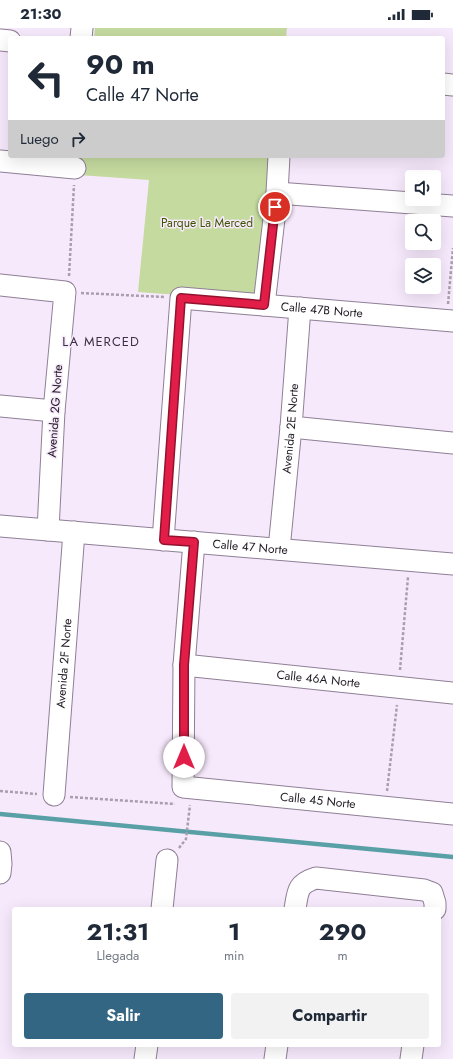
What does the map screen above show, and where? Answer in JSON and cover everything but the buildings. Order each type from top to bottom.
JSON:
[{"type":"street","points":[[264,305],[277,193],[279,158]]},
{"type":"street","points":[[0,161],[70,164]]},
{"type":"street","points":[[277,193],[453,206]]},
{"type":"street","points":[[0,285],[66,292]]},
{"type":"street","name":"Avenida 2G Norte","points":[[48,530],[54,411],[66,292]]},
{"type":"street","points":[[164,540],[181,298]]},
{"type":"street","name":"Calle 47B Norte","points":[[181,298],[450,321]]},
{"type":"street","name":"Avenida 2E Norte","points":[[279,549],[291,427],[300,308]]},
{"type":"street","points":[[0,406],[54,411]]},
{"type":"street","points":[[291,427],[453,443]]},
{"type":"street","name":"Calle 47 Norte","points":[[0,526],[453,564]]},
{"type":"street","name":"Avenida 2F Norte","points":[[54,795],[74,532]]},
{"type":"street","points":[[183,796],[184,665],[194,542]]},
{"type":"street","name":"Calle 46A Norte","points":[[184,665],[453,693]]},
{"type":"street","name":"Calle 45 Norte","points":[[183,796],[453,814]]},
{"type":"street","points":[[0,852],[0,873]]},
{"type":"street","points":[[162,907],[167,860]]},
{"type":"street","points":[[295,907],[299,889],[305,881],[316,878],[424,890],[432,893],[436,902],[435,907]]},
{"type":"street","points":[[145,1059],[147,1047]]},
{"type":"street","points":[[275,1059],[277,1047]]},
{"type":"street","points":[[411,1059],[413,1047]]},
{"type":"path","points":[[70,164],[66,292],[181,298]]},
{"type":"path","points":[[450,321],[453,248]]},
{"type":"path","points":[[0,791],[54,795],[183,796]]},
{"type":"path","points":[[186,839],[189,809]]},
{"type":"green space","points":[[95,28],[287,28],[286,36],[94,36]]},
{"type":"green space","name":"Parque La Merced","points":[[81,158],[275,158],[261,301],[138,292],[149,180],[79,175]]},
{"type":"waterway","points":[[0,814],[453,857]]},
{"type":"district","name":"LA MERCED","points":[[101,341]]},
{"type":"route","points":[[184,757],[184,665],[194,542],[164,540],[181,298],[264,305],[275,207]]}]
